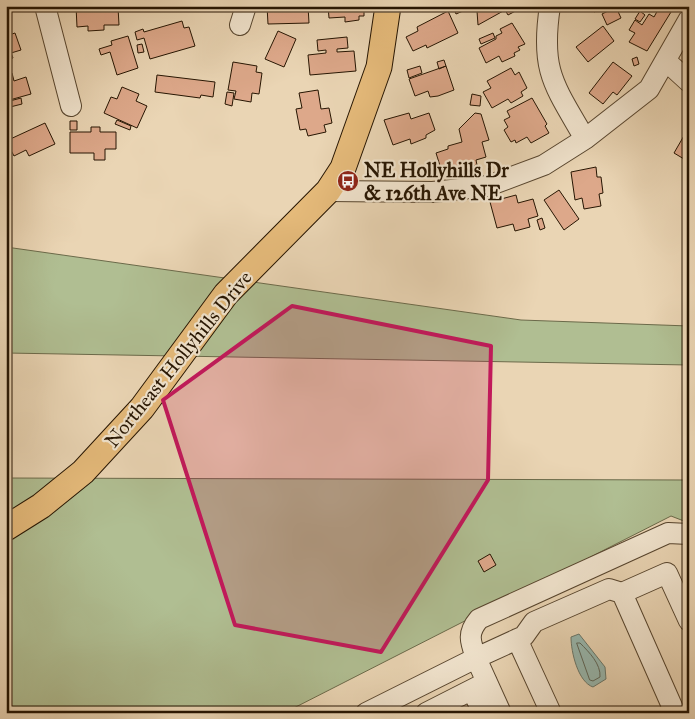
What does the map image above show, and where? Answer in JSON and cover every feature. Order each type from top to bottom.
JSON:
[{"type":"main road","name":"Northeast Hollyhills Drive","points":[[6,528],[41,506],[83,472],[142,408],[226,294],[328,191],[343,168],[379,68],[388,6]]},
{"type":"street","points":[[44,6],[72,106]]},
{"type":"street","points":[[240,25],[246,6]]},
{"type":"street","points":[[550,6],[545,39],[548,68],[556,88],[585,139]]},
{"type":"street","points":[[328,191],[433,192],[488,186],[544,165],[585,139],[649,90],[689,19]]},
{"type":"street","points":[[666,61],[689,82]]},
{"type":"street","points":[[483,713],[476,658],[471,643],[471,628],[479,619],[668,533],[689,534]]},
{"type":"street","points":[[366,713],[524,636],[534,622],[609,590],[622,593],[668,572],[689,621]]},
{"type":"street","points":[[622,593],[675,713]]},
{"type":"street","points":[[517,639],[551,713]]},
{"type":"street","points":[[426,713],[479,686]]},
{"type":"street","points":[[479,686],[501,713]]},
{"type":"highlighted area","points":[[292,306],[491,346],[488,480],[381,652],[235,625],[163,400]]},
{"type":"green space","points":[[6,247],[521,320],[689,326],[689,365],[6,353]]},
{"type":"green space","points":[[6,478],[689,480],[689,523],[671,516],[284,713],[6,713]]},
{"type":"water","points":[[579,634],[605,667],[606,679],[593,687],[583,679],[576,666],[571,637]]},
{"type":"building","points":[[76,6],[118,7],[119,25],[104,25],[104,30],[88,31],[88,26],[77,27]]},
{"type":"building","points":[[145,6],[161,6],[147,11]]},
{"type":"building","points":[[267,6],[308,6],[309,23],[268,24]]},
{"type":"building","points":[[328,6],[364,6],[364,16],[359,16],[359,20],[345,22],[345,17],[329,18]]},
{"type":"building","points":[[461,6],[463,11],[456,14],[453,7]]},
{"type":"building","points":[[483,6],[525,6],[508,15],[505,10],[478,25],[477,11]]},
{"type":"building","points":[[593,6],[606,6],[594,12]]},
{"type":"building","points":[[660,6],[664,6],[671,12],[647,51],[629,42],[635,33],[629,30],[635,20],[642,25],[649,14],[654,17]]},
{"type":"building","points":[[616,7],[621,18],[607,25],[602,14]]},
{"type":"building","points":[[448,11],[458,33],[427,48],[426,45],[413,51],[406,37],[418,31],[417,27]]},
{"type":"building","points":[[640,11],[645,15],[640,22],[635,19]]},
{"type":"building","points":[[182,21],[184,28],[189,27],[195,46],[150,59],[144,38],[137,40],[135,32],[143,29],[144,32]]},
{"type":"building","points":[[512,23],[525,44],[518,47],[520,50],[514,53],[515,56],[502,62],[499,56],[486,63],[479,48],[496,39],[496,36],[502,33],[500,29]]},
{"type":"building","points":[[603,26],[614,41],[588,62],[576,47]]},
{"type":"building","points":[[278,31],[296,39],[284,67],[265,59]]},
{"type":"building","points":[[15,33],[21,50],[11,53],[13,58],[6,61],[6,36]]},
{"type":"building","points":[[493,33],[495,38],[481,44],[479,39]]},
{"type":"building","points":[[128,36],[138,68],[117,75],[110,52],[101,55],[99,49],[112,45],[111,41]]},
{"type":"building","points":[[347,37],[348,48],[337,49],[337,52],[354,51],[356,71],[310,75],[308,55],[326,53],[326,50],[318,51],[317,40]]},
{"type":"building","points":[[142,44],[144,52],[138,53],[137,45]]},
{"type":"building","points":[[637,57],[639,64],[634,66],[632,59]]},
{"type":"building","points":[[444,60],[446,66],[439,69],[437,62]]},
{"type":"building","points":[[233,62],[257,66],[256,72],[262,73],[259,94],[252,93],[251,102],[234,99],[236,91],[228,90]]},
{"type":"building","points":[[613,62],[632,76],[617,95],[613,92],[603,104],[589,93]]},
{"type":"building","points":[[420,66],[422,73],[409,78],[407,70]]},
{"type":"building","points":[[446,66],[454,90],[438,96],[430,97],[428,91],[415,96],[409,79]]},
{"type":"building","points":[[511,68],[515,75],[519,72],[527,88],[521,92],[523,96],[511,103],[508,99],[492,108],[483,92],[491,88],[487,81]]},
{"type":"building","points":[[12,73],[14,81],[26,77],[31,94],[6,101],[6,75]]},
{"type":"building","points":[[157,75],[215,82],[213,97],[201,95],[200,98],[155,92]]},
{"type":"building","points":[[122,87],[139,94],[136,101],[147,106],[137,128],[104,113],[111,97],[117,99]]},
{"type":"building","points":[[318,90],[321,109],[329,108],[332,123],[324,125],[326,132],[308,136],[306,129],[300,130],[296,109],[302,108],[299,93]]},
{"type":"building","points":[[227,92],[234,93],[232,106],[225,104]]},
{"type":"building","points":[[472,94],[481,96],[480,106],[470,105]]},
{"type":"building","points":[[21,98],[22,104],[6,108],[6,102]]},
{"type":"building","points":[[532,98],[547,124],[545,126],[549,133],[531,143],[527,137],[516,143],[515,140],[511,142],[504,130],[508,127],[504,120],[510,117],[507,111]]},
{"type":"building","points":[[409,113],[411,119],[429,113],[435,130],[426,135],[426,138],[411,144],[410,139],[393,145],[384,120]]},
{"type":"building","points":[[475,113],[481,114],[489,140],[482,142],[486,157],[476,160],[477,165],[442,172],[436,153],[448,149],[448,146],[462,142],[459,129]]},
{"type":"building","points":[[117,120],[131,126],[130,130],[115,124]]},
{"type":"building","points":[[70,121],[77,121],[77,130],[70,130]]},
{"type":"building","points":[[45,123],[55,144],[29,156],[26,150],[14,156],[6,141]]},
{"type":"building","points":[[91,127],[100,127],[100,132],[116,132],[116,149],[105,149],[105,160],[94,160],[94,153],[70,153],[70,132],[91,132]]},
{"type":"building","points":[[689,127],[689,162],[674,153]]},
{"type":"building","points":[[596,167],[597,177],[601,177],[603,193],[599,194],[601,206],[584,209],[582,198],[575,200],[571,172]]},
{"type":"building","points":[[559,190],[579,219],[564,230],[544,200]]},
{"type":"building","points":[[516,195],[518,203],[533,199],[538,216],[528,219],[530,227],[515,231],[513,224],[497,228],[490,202]]},
{"type":"building","points":[[542,218],[545,228],[540,230],[537,220]]},
{"type":"building","points":[[490,554],[496,565],[484,572],[478,561]]},
{"type":"place","name":"NE Hollyhills Dr & 126th Ave NE","points":[[348,181]]}]
